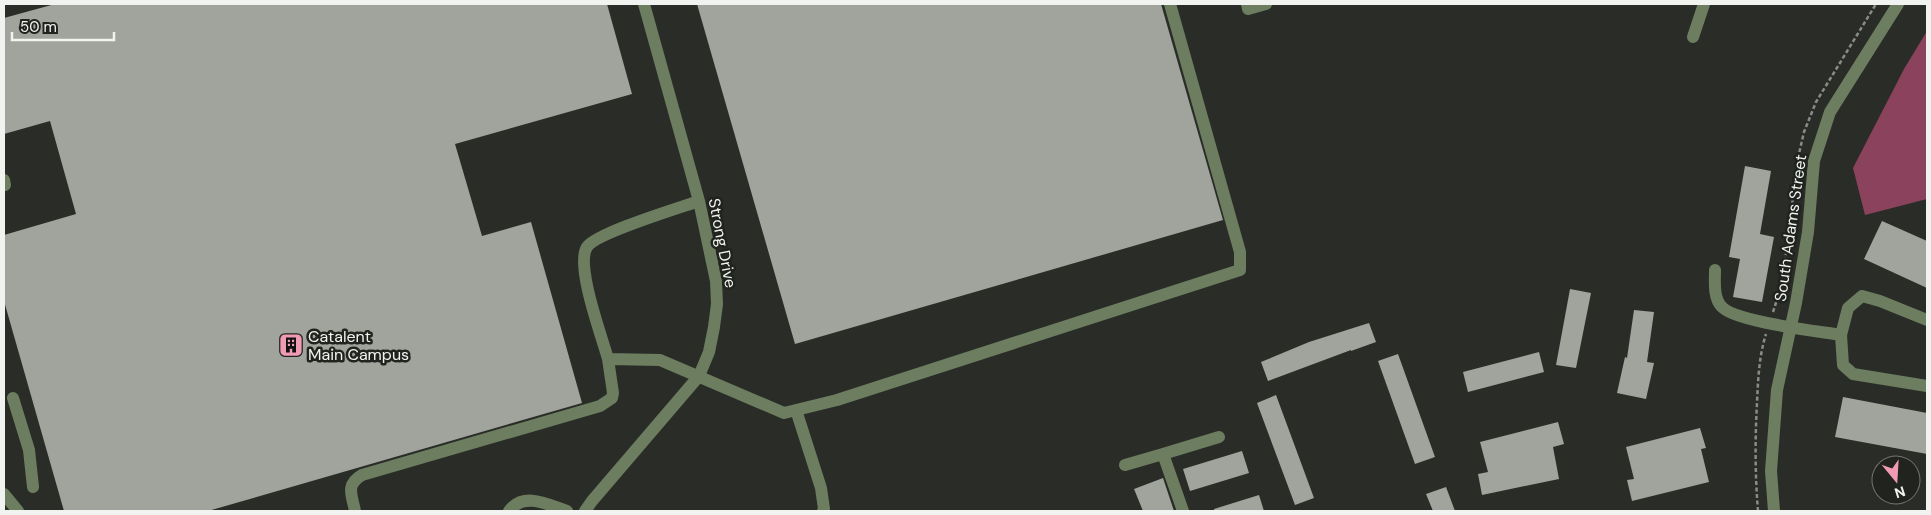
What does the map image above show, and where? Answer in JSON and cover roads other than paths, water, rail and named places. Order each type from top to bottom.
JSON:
[{"type":"street","name":"Strong Drive","points":[[585,511],[699,376],[709,352],[718,304],[716,281],[700,201],[644,4]]},
{"type":"street","points":[[608,359],[660,360],[784,413],[837,400],[1240,270],[1240,252],[1170,4]]},
{"type":"street","points":[[1247,4],[1248,9],[1266,4]]},
{"type":"street","points":[[1694,37],[1704,4]]},
{"type":"street","name":"South Adams Street","points":[[1774,511],[1771,471],[1777,390],[1808,232],[1814,161],[1830,112],[1898,4]]},
{"type":"street","points":[[4,180],[4,185]]},
{"type":"street","points":[[355,511],[351,488],[355,480],[362,475],[600,406],[612,398],[613,393],[608,359],[583,272],[586,248],[592,242],[633,224],[700,201]]},
{"type":"street","points":[[1714,270],[1716,296],[1720,306],[1730,313],[1790,328],[1841,335]]},
{"type":"street","points":[[1927,320],[1880,301],[1862,296],[1848,308],[1841,335],[1843,365],[1853,374],[1927,386]]},
{"type":"street","points":[[14,398],[29,450],[33,487]]},
{"type":"street","points":[[796,410],[821,488],[823,511]]},
{"type":"street","points":[[1125,465],[1219,437]]},
{"type":"street","points":[[1163,454],[1184,511]]},
{"type":"street","points":[[4,494],[18,511]]},
{"type":"street","points":[[509,511],[515,504],[530,500],[567,511]]},
{"type":"place","name":"Catalent Main Campus","points":[[291,345]]}]
